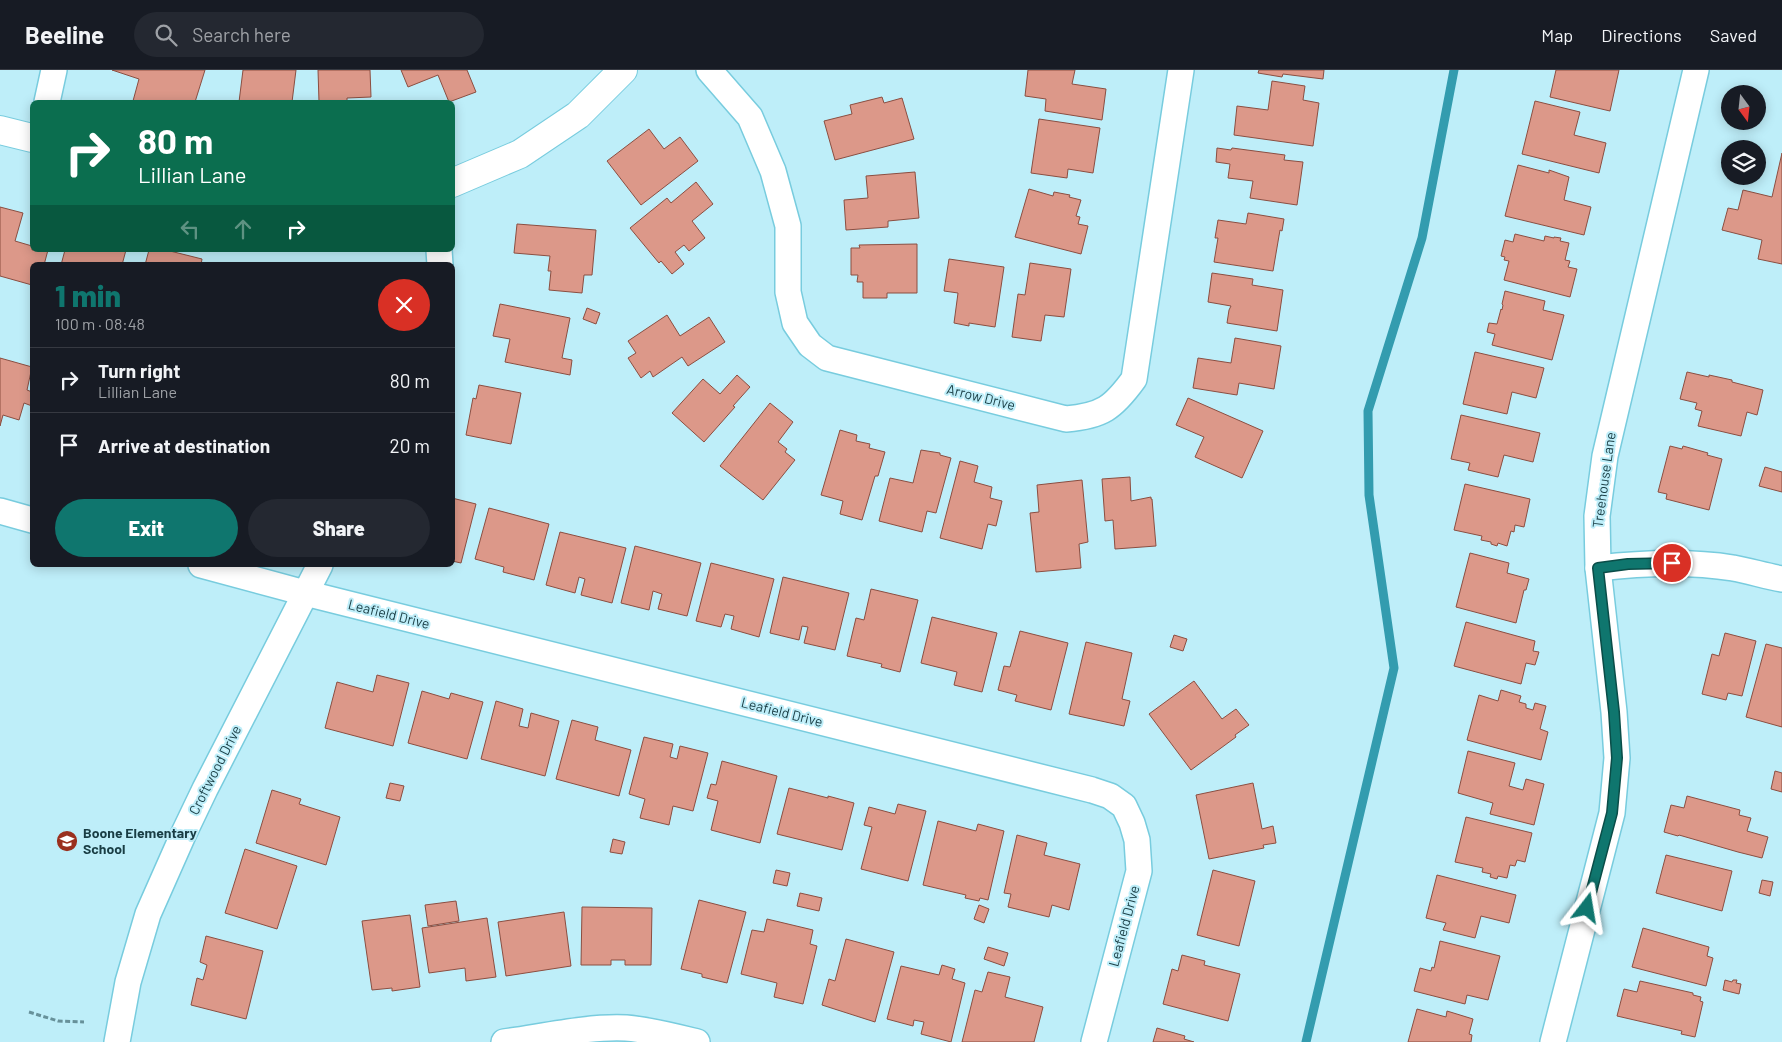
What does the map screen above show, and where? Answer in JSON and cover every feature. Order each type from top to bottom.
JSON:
[{"type":"street","points":[[47,100],[54,70]]},
{"type":"street","points":[[455,182],[527,149],[578,115],[623,70]]},
{"type":"street","name":"Arrow Drive","points":[[709,70],[750,117],[774,171],[788,226],[788,292],[796,323],[810,345],[827,358],[1066,419],[1087,417],[1102,412],[1121,397],[1134,379],[1181,70]]},
{"type":"street","name":"Treehouse Lane","points":[[1553,1042],[1612,813],[1617,758],[1614,712],[1598,568],[1596,516],[1605,456],[1696,70]]},
{"type":"street","points":[[0,130],[30,138]]},
{"type":"street","points":[[0,511],[30,519]]},
{"type":"street","points":[[1598,568],[1628,564],[1672,563],[1732,568],[1782,579]]},
{"type":"street","name":"Leafield Drive","points":[[208,567],[1073,785],[1110,796],[1124,806],[1132,823],[1137,840],[1139,871],[1094,1042]]},
{"type":"street","name":"Croftwood Drive","points":[[116,1042],[128,982],[148,914],[198,804],[319,567]]},
{"type":"street","points":[[504,1042],[598,1029],[624,1028],[657,1031],[697,1042]]},
{"type":"path","points":[[29,1012],[58,1021],[84,1022]]},
{"type":"building","points":[[112,70],[205,70],[196,100],[133,100],[139,79]]},
{"type":"building","points":[[243,70],[296,70],[292,100],[239,100]]},
{"type":"building","points":[[318,70],[370,70],[371,97],[347,98],[347,100],[319,100]]},
{"type":"building","points":[[401,70],[467,70],[476,92],[454,100],[448,100],[438,75],[408,87]]},
{"type":"building","points":[[1028,70],[1075,70],[1072,84],[1106,89],[1102,120],[1045,111],[1046,99],[1025,96]]},
{"type":"building","points":[[1259,70],[1324,70],[1323,79],[1283,74],[1282,77],[1258,73]]},
{"type":"building","points":[[1556,70],[1619,70],[1610,111],[1550,97]]},
{"type":"building","points":[[1272,81],[1305,86],[1303,100],[1319,103],[1313,146],[1234,135],[1237,106],[1268,110]]},
{"type":"building","points":[[882,97],[884,103],[902,98],[914,139],[835,160],[824,121],[852,114],[850,105]]},
{"type":"building","points":[[1535,101],[1580,112],[1574,135],[1606,143],[1599,173],[1522,154]]},
{"type":"building","points":[[1039,119],[1100,128],[1093,173],[1068,169],[1067,178],[1031,173]]},
{"type":"building","points":[[649,129],[664,149],[680,137],[698,161],[641,205],[607,161]]},
{"type":"building","points":[[1217,148],[1231,150],[1232,148],[1285,155],[1284,160],[1303,162],[1297,205],[1250,198],[1253,181],[1228,178],[1230,164],[1216,162]]},
{"type":"building","points":[[1782,153],[1782,264],[1758,259],[1762,240],[1722,230],[1728,208],[1738,210],[1743,190],[1772,197]]},
{"type":"building","points":[[1518,165],[1549,173],[1549,170],[1569,177],[1564,200],[1591,207],[1584,235],[1505,216]]},
{"type":"building","points":[[915,172],[919,218],[888,221],[888,227],[846,230],[844,200],[868,198],[866,176]]},
{"type":"building","points":[[696,182],[713,204],[692,221],[705,238],[689,251],[684,245],[675,252],[684,264],[672,274],[661,261],[659,263],[630,228],[667,198],[671,203]]},
{"type":"building","points":[[1029,189],[1053,196],[1054,192],[1070,195],[1069,197],[1081,200],[1076,216],[1080,217],[1078,224],[1088,226],[1081,254],[1015,237]]},
{"type":"building","points":[[0,207],[23,213],[15,241],[30,245],[30,252],[47,252],[45,262],[30,262],[30,284],[0,276]]},
{"type":"building","points":[[1248,213],[1284,219],[1282,231],[1280,230],[1273,271],[1214,262],[1218,238],[1215,238],[1218,220],[1246,224]]},
{"type":"building","points":[[517,224],[596,230],[592,275],[584,275],[582,293],[549,290],[551,271],[548,271],[550,256],[514,253]]},
{"type":"building","points":[[1515,234],[1544,241],[1545,236],[1561,238],[1560,241],[1569,243],[1565,260],[1570,261],[1568,267],[1577,269],[1570,297],[1504,280],[1509,261],[1504,260],[1505,257],[1501,256],[1505,240],[1513,242]]},
{"type":"building","points":[[917,244],[917,293],[887,293],[887,298],[863,298],[863,282],[857,282],[858,275],[851,275],[851,248],[860,248],[859,245]]},
{"type":"building","points":[[64,252],[125,252],[123,262],[62,262]]},
{"type":"building","points":[[148,252],[174,252],[202,259],[202,262],[146,262]]},
{"type":"building","points":[[949,259],[1004,267],[995,327],[969,323],[969,326],[954,323],[958,293],[944,291]]},
{"type":"building","points":[[1030,263],[1071,269],[1064,317],[1045,315],[1041,341],[1012,337],[1018,294],[1025,295]]},
{"type":"building","points":[[1212,273],[1253,279],[1252,285],[1283,290],[1277,331],[1227,323],[1231,306],[1208,302]]},
{"type":"building","points":[[1505,291],[1545,301],[1543,310],[1564,315],[1552,360],[1492,345],[1495,334],[1487,332],[1489,323],[1497,324],[1502,310]]},
{"type":"building","points":[[500,304],[570,318],[562,358],[572,360],[570,375],[505,362],[510,339],[493,336]]},
{"type":"building","points":[[587,308],[600,313],[596,324],[583,319]]},
{"type":"building","points":[[667,315],[680,336],[709,317],[725,342],[688,366],[682,357],[653,377],[650,371],[641,378],[628,358],[636,353],[628,341]]},
{"type":"building","points":[[1235,338],[1281,346],[1274,389],[1239,383],[1237,395],[1193,388],[1198,358],[1231,363]]},
{"type":"building","points":[[1475,352],[1544,368],[1536,398],[1512,392],[1507,414],[1463,404]]},
{"type":"building","points":[[0,358],[30,366],[27,390],[30,391],[30,405],[24,403],[19,420],[3,415],[0,426]]},
{"type":"building","points":[[1687,372],[1732,380],[1732,382],[1763,390],[1757,415],[1747,412],[1741,436],[1698,426],[1702,411],[1695,409],[1697,403],[1680,399]]},
{"type":"building","points":[[737,375],[750,387],[704,442],[672,413],[703,379],[720,394]]},
{"type":"building","points":[[479,385],[521,393],[511,444],[466,435],[473,398],[476,399]]},
{"type":"building","points":[[1188,398],[1263,431],[1242,478],[1195,457],[1204,437],[1176,425]]},
{"type":"building","points":[[770,403],[793,422],[778,442],[787,449],[785,452],[795,460],[763,500],[720,466]]},
{"type":"building","points":[[1461,415],[1540,433],[1533,462],[1504,455],[1498,477],[1468,470],[1470,463],[1451,459]]},
{"type":"building","points":[[840,430],[857,435],[856,441],[870,444],[869,448],[885,452],[878,476],[875,476],[862,520],[840,514],[843,501],[821,495]]},
{"type":"building","points":[[1670,446],[1682,449],[1683,446],[1722,459],[1709,510],[1666,499],[1667,494],[1658,492]]},
{"type":"building","points":[[921,450],[940,453],[940,455],[951,458],[936,513],[927,511],[922,532],[879,521],[890,478],[913,483]]},
{"type":"building","points":[[960,461],[978,466],[974,482],[992,487],[990,498],[1002,501],[996,526],[988,524],[982,549],[940,538]]},
{"type":"building","points":[[1765,467],[1782,472],[1782,492],[1759,486]]},
{"type":"building","points":[[1130,477],[1131,501],[1151,497],[1152,499],[1156,546],[1115,549],[1113,520],[1105,521],[1102,479]]},
{"type":"building","points":[[1082,480],[1088,542],[1079,544],[1081,568],[1036,572],[1030,513],[1039,512],[1037,485]]},
{"type":"building","points":[[1465,484],[1530,499],[1524,527],[1515,525],[1514,532],[1511,531],[1507,546],[1498,543],[1497,546],[1491,544],[1491,542],[1481,540],[1482,536],[1454,530]]},
{"type":"building","points":[[455,499],[476,504],[461,563],[455,562]]},
{"type":"building","points":[[489,508],[549,524],[534,580],[503,572],[504,567],[475,559]]},
{"type":"building","points":[[560,532],[626,548],[612,603],[581,595],[585,579],[579,577],[575,593],[546,585]]},
{"type":"building","points":[[635,546],[701,563],[687,616],[658,609],[662,594],[653,591],[649,610],[621,603]]},
{"type":"building","points":[[1470,553],[1509,563],[1507,573],[1529,579],[1526,590],[1524,590],[1516,623],[1456,607]]},
{"type":"building","points":[[711,563],[774,579],[759,637],[731,629],[734,616],[725,614],[721,627],[696,621]]},
{"type":"building","points":[[783,577],[849,593],[835,650],[804,643],[808,627],[802,626],[799,640],[770,633]]},
{"type":"building","points":[[871,589],[918,600],[900,672],[881,667],[882,664],[847,656],[856,618],[864,620]]},
{"type":"building","points":[[932,617],[997,633],[982,692],[954,685],[957,672],[921,663]]},
{"type":"building","points":[[1466,622],[1535,641],[1533,651],[1539,652],[1535,665],[1526,663],[1521,684],[1454,666]]},
{"type":"building","points":[[1020,631],[1068,643],[1051,710],[1015,701],[1017,695],[998,690],[1004,666],[1010,667]]},
{"type":"building","points":[[1725,633],[1756,641],[1742,696],[1728,693],[1726,700],[1702,694],[1712,654],[1719,656]]},
{"type":"building","points":[[1174,635],[1187,639],[1183,651],[1170,647]]},
{"type":"building","points":[[1086,642],[1132,653],[1122,699],[1130,701],[1124,726],[1069,714]]},
{"type":"building","points":[[1766,644],[1782,648],[1782,727],[1746,717]]},
{"type":"building","points":[[377,675],[409,683],[393,746],[325,728],[337,682],[373,692]]},
{"type":"building","points":[[1194,681],[1222,719],[1236,709],[1249,725],[1235,735],[1236,737],[1191,770],[1149,714]]},
{"type":"building","points":[[1501,690],[1521,696],[1519,702],[1526,704],[1526,708],[1533,710],[1535,703],[1546,706],[1540,729],[1548,732],[1541,760],[1467,740],[1479,695],[1498,701]]},
{"type":"building","points":[[422,691],[449,699],[451,693],[483,702],[467,759],[408,743]]},
{"type":"building","points":[[496,701],[523,709],[519,726],[528,728],[531,713],[559,721],[545,776],[481,759]]},
{"type":"building","points":[[572,720],[598,727],[595,740],[631,750],[619,796],[556,779]]},
{"type":"building","points":[[644,737],[673,744],[670,757],[677,759],[680,746],[708,753],[693,811],[673,806],[669,825],[640,818],[645,799],[629,794]]},
{"type":"building","points":[[1468,751],[1515,763],[1509,786],[1523,790],[1526,779],[1544,784],[1534,825],[1490,814],[1493,803],[1458,793]]},
{"type":"building","points":[[722,761],[777,776],[760,843],[711,830],[718,801],[707,798],[711,784],[716,785]]},
{"type":"building","points":[[1775,771],[1782,773],[1782,792],[1771,789]]},
{"type":"building","points":[[390,783],[404,786],[400,801],[386,798]]},
{"type":"building","points":[[1253,783],[1262,829],[1273,826],[1276,843],[1263,845],[1264,848],[1209,859],[1196,795]]},
{"type":"building","points":[[789,788],[854,803],[842,850],[777,834]]},
{"type":"building","points":[[272,790],[301,799],[299,804],[340,817],[326,865],[256,843]]},
{"type":"building","points":[[1687,796],[1740,810],[1739,815],[1751,818],[1747,831],[1768,837],[1762,858],[1664,832],[1671,805],[1684,808]]},
{"type":"building","points":[[898,804],[926,811],[908,881],[861,869],[872,827],[864,825],[869,807],[895,814]]},
{"type":"building","points":[[1466,817],[1532,833],[1525,862],[1517,860],[1515,866],[1510,865],[1507,878],[1498,876],[1497,879],[1490,877],[1491,874],[1482,872],[1483,868],[1455,862]]},
{"type":"building","points":[[938,821],[976,831],[978,824],[1004,831],[988,900],[980,898],[979,901],[965,898],[966,895],[923,885]]},
{"type":"building","points":[[1017,835],[1047,843],[1044,855],[1080,864],[1069,910],[1052,905],[1049,917],[1008,907],[1011,894],[1004,893]]},
{"type":"building","points":[[613,839],[625,842],[622,854],[610,852]]},
{"type":"building","points":[[245,849],[297,866],[277,929],[225,913]]},
{"type":"building","points":[[1666,855],[1732,871],[1722,911],[1656,893]]},
{"type":"building","points":[[776,870],[790,873],[787,886],[773,883]]},
{"type":"building","points":[[1213,870],[1255,881],[1239,946],[1197,935]]},
{"type":"building","points":[[1437,875],[1516,895],[1509,923],[1481,916],[1475,938],[1443,930],[1446,923],[1426,918]]},
{"type":"building","points":[[1762,880],[1773,882],[1770,896],[1759,893]]},
{"type":"building","points":[[800,893],[822,898],[819,911],[797,906]]},
{"type":"building","points":[[699,900],[746,912],[727,983],[702,977],[702,974],[681,969]]},
{"type":"building","points":[[456,901],[459,921],[428,926],[425,905]]},
{"type":"building","points":[[979,905],[989,909],[984,923],[974,919]]},
{"type":"building","points":[[582,907],[652,908],[651,965],[625,965],[625,960],[611,960],[611,965],[581,965]]},
{"type":"building","points":[[564,912],[571,966],[506,976],[498,922]]},
{"type":"building","points":[[410,915],[420,987],[392,991],[392,988],[372,990],[362,921]]},
{"type":"building","points":[[487,918],[496,977],[466,981],[465,968],[429,973],[422,928]]},
{"type":"building","points":[[767,919],[813,930],[810,944],[817,946],[803,1004],[774,997],[777,983],[741,974],[752,930],[764,932]]},
{"type":"building","points":[[1643,928],[1709,947],[1707,956],[1713,958],[1706,986],[1632,967]]},
{"type":"building","points":[[206,936],[263,951],[246,1019],[191,1005],[197,978],[203,980],[207,965],[200,962]]},
{"type":"building","points":[[846,939],[894,952],[875,1022],[822,1005],[829,979],[835,981]]},
{"type":"building","points":[[1440,941],[1500,956],[1488,1000],[1467,995],[1465,1004],[1414,991],[1420,968],[1431,971],[1432,967],[1434,968]]},
{"type":"building","points":[[988,947],[1008,953],[1004,966],[984,959]]},
{"type":"building","points":[[1182,955],[1205,961],[1204,965],[1240,974],[1228,1021],[1163,1004],[1172,969],[1178,971]]},
{"type":"building","points":[[942,965],[955,969],[952,979],[965,983],[951,1042],[921,1034],[924,1022],[914,1020],[913,1026],[887,1019],[901,966],[939,975]]},
{"type":"building","points":[[988,972],[1010,977],[1005,997],[1043,1007],[1034,1042],[962,1042],[975,990],[982,992]]},
{"type":"building","points":[[1725,980],[1732,982],[1737,980],[1736,983],[1741,984],[1739,994],[1723,990]]},
{"type":"building","points":[[1640,981],[1693,993],[1693,995],[1701,997],[1700,1001],[1703,1002],[1695,1037],[1681,1034],[1682,1031],[1617,1016],[1624,989],[1637,992]]},
{"type":"building","points":[[1417,1009],[1446,1017],[1447,1011],[1473,1019],[1469,1034],[1472,1035],[1471,1042],[1408,1042]]},
{"type":"building","points":[[1157,1028],[1185,1036],[1184,1039],[1194,1042],[1153,1042]]},
{"type":"waterway","points":[[1306,1042],[1394,668],[1369,495],[1368,411],[1422,238],[1454,70]]},
{"type":"place","name":"Boone Elementary School","points":[[67,841]]},
{"type":"route","points":[[1587,908],[1612,813],[1617,758],[1614,712],[1598,568],[1628,564],[1672,563]]}]
